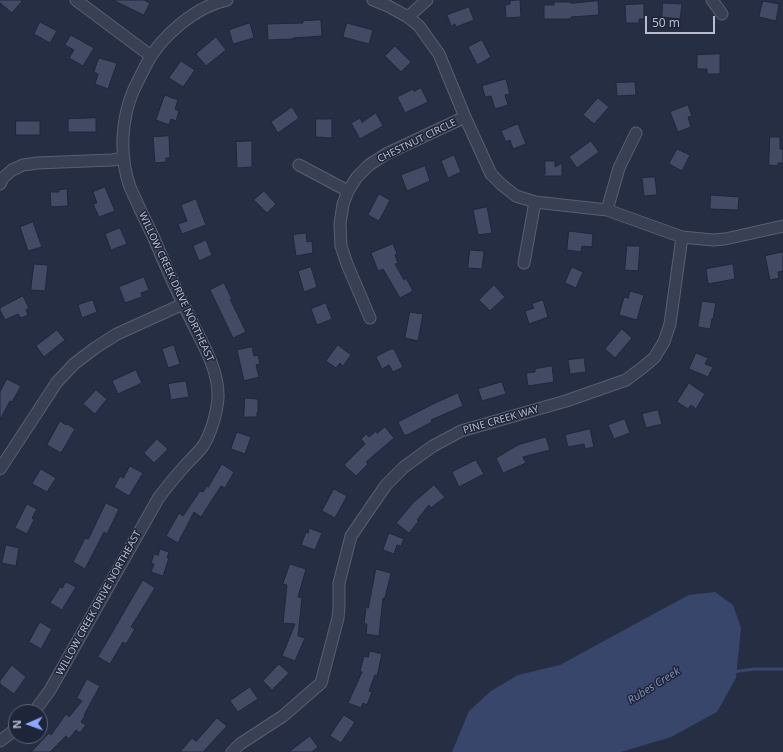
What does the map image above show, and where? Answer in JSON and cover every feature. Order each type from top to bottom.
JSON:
[{"type":"street","points":[[76,0],[151,56]]},
{"type":"street","name":"WILLOW CREEK DRIVE NORTHEAST","points":[[40,704],[50,690],[159,497],[176,475],[203,446],[216,414],[218,397],[216,379],[211,360],[183,304],[130,187],[124,158],[123,136],[126,114],[134,90],[151,56],[170,34],[188,18],[206,7],[226,0]]},
{"type":"street","points":[[373,0],[408,17],[419,26],[440,54],[465,117],[491,174],[516,196],[535,202],[607,210],[682,237],[713,240],[725,239],[783,226]]},
{"type":"street","points":[[408,17],[427,0]]},
{"type":"street","name":"CHESTNUT CIRCLE","points":[[370,318],[341,246],[340,224],[343,204],[348,191],[357,177],[368,165],[392,151],[465,117]]},
{"type":"street","points":[[607,210],[618,168],[636,133]]},
{"type":"street","points":[[0,184],[3,178],[12,170],[23,165],[124,158]]},
{"type":"street","points":[[299,165],[348,191]]},
{"type":"street","points":[[524,263],[535,202]]},
{"type":"street","name":"PINE CREEK WAY","points":[[232,752],[240,744],[283,716],[321,683],[338,618],[339,583],[352,536],[386,485],[404,467],[433,446],[461,431],[566,401],[626,380],[654,358],[664,342],[670,324],[682,237]]},
{"type":"street","points":[[0,469],[57,382],[74,364],[117,334],[183,304]]},
{"type":"water","points":[[715,592],[733,605],[741,628],[736,678],[717,712],[671,737],[621,752],[452,752],[469,711],[491,691],[518,675],[560,665],[689,595]]},
{"type":"building","points":[[0,0],[23,0],[12,13],[0,3]]},
{"type":"building","points":[[113,0],[144,0],[150,3],[144,15]]},
{"type":"building","points":[[520,0],[521,17],[506,18],[505,5],[510,4],[510,1]]},
{"type":"building","points":[[598,1],[599,15],[571,17],[571,19],[544,19],[544,5],[554,5],[554,2],[571,3]]},
{"type":"building","points":[[763,1],[779,4],[776,21],[759,17]]},
{"type":"building","points":[[663,3],[682,4],[680,19],[662,17]]},
{"type":"building","points":[[644,4],[644,19],[639,19],[639,23],[626,23],[625,5]]},
{"type":"building","points":[[469,7],[474,20],[456,27],[455,24],[451,26],[447,15]]},
{"type":"building","points":[[321,20],[322,36],[268,40],[267,24],[303,23],[303,21]]},
{"type":"building","points":[[40,22],[57,31],[50,43],[34,34]]},
{"type":"building","points":[[250,23],[254,38],[233,44],[229,30]]},
{"type":"building","points":[[347,23],[373,30],[369,44],[343,37]]},
{"type":"building","points":[[71,35],[94,48],[83,66],[69,58],[74,50],[65,45]]},
{"type":"building","points":[[216,37],[226,50],[206,66],[196,54]]},
{"type":"building","points":[[482,40],[491,57],[477,65],[468,47]]},
{"type":"building","points":[[395,46],[411,62],[401,72],[385,56]]},
{"type":"building","points":[[720,54],[720,74],[707,74],[707,69],[697,69],[697,55]]},
{"type":"building","points":[[99,58],[117,63],[108,89],[95,84],[98,74],[94,72]]},
{"type":"building","points":[[181,61],[195,70],[183,87],[169,78]]},
{"type":"building","points":[[506,79],[510,94],[505,95],[508,105],[495,109],[491,96],[485,97],[482,86]]},
{"type":"building","points":[[635,82],[636,95],[617,96],[616,83]]},
{"type":"building","points":[[421,88],[428,102],[405,113],[397,97],[413,89],[414,91]]},
{"type":"building","points":[[165,95],[178,100],[175,109],[179,111],[176,121],[171,119],[169,125],[156,120]]},
{"type":"building","points":[[598,98],[609,107],[594,124],[583,115]]},
{"type":"building","points":[[688,105],[692,116],[688,117],[691,127],[678,132],[670,112]]},
{"type":"building","points":[[292,107],[299,118],[278,133],[271,122]]},
{"type":"building","points":[[376,113],[383,126],[360,139],[351,123],[360,118],[362,122]]},
{"type":"building","points":[[96,118],[96,132],[68,132],[68,119]]},
{"type":"building","points":[[316,119],[332,119],[332,138],[316,137]]},
{"type":"building","points":[[16,121],[40,121],[40,135],[16,135]]},
{"type":"building","points":[[518,124],[526,144],[513,149],[510,140],[506,142],[501,131]]},
{"type":"building","points":[[169,136],[170,158],[166,158],[166,162],[155,163],[153,137]]},
{"type":"building","points":[[770,137],[780,137],[780,149],[783,149],[783,163],[778,163],[778,166],[769,165]]},
{"type":"building","points":[[252,141],[252,167],[237,168],[236,142]]},
{"type":"building","points":[[591,141],[599,152],[577,168],[569,157]]},
{"type":"building","points":[[677,149],[690,155],[682,171],[669,164]]},
{"type":"building","points":[[454,155],[461,172],[448,178],[441,161]]},
{"type":"building","points":[[545,161],[555,161],[555,167],[562,163],[562,176],[542,176],[545,174]]},
{"type":"building","points":[[425,166],[430,181],[407,191],[401,175]]},
{"type":"building","points":[[655,177],[657,195],[644,196],[642,178]]},
{"type":"building","points":[[105,187],[115,211],[99,217],[93,204],[97,203],[93,192]]},
{"type":"building","points":[[67,189],[68,206],[51,207],[50,192],[59,192],[59,190]]},
{"type":"building","points":[[264,191],[276,204],[267,213],[254,200]]},
{"type":"building","points":[[379,194],[390,200],[379,221],[368,215]]},
{"type":"building","points":[[711,195],[739,197],[738,210],[710,209]]},
{"type":"building","points":[[196,199],[206,225],[182,234],[178,224],[187,221],[181,205]]},
{"type":"building","points":[[487,207],[492,233],[478,235],[473,210]]},
{"type":"building","points":[[33,222],[42,247],[28,251],[20,227]]},
{"type":"building","points":[[120,228],[127,244],[111,250],[105,234]]},
{"type":"building","points":[[569,231],[593,234],[592,247],[582,246],[581,252],[567,250]]},
{"type":"building","points":[[306,233],[307,242],[312,241],[313,253],[296,256],[293,235]]},
{"type":"building","points":[[206,240],[212,255],[199,261],[193,246]]},
{"type":"building","points":[[393,244],[397,253],[395,255],[398,263],[395,264],[404,280],[406,278],[413,291],[400,298],[383,269],[378,271],[371,253]]},
{"type":"building","points":[[627,246],[640,246],[638,271],[625,270]]},
{"type":"building","points":[[470,250],[484,251],[482,269],[468,268]]},
{"type":"building","points":[[783,252],[783,271],[778,272],[779,278],[770,280],[765,256]]},
{"type":"building","points":[[34,264],[48,265],[45,291],[31,290]]},
{"type":"building","points":[[733,264],[735,279],[708,284],[706,269]]},
{"type":"building","points":[[311,267],[317,287],[304,292],[298,271]]},
{"type":"building","points":[[572,267],[583,272],[576,288],[565,283]]},
{"type":"building","points":[[144,277],[149,290],[141,293],[142,297],[125,303],[119,287]]},
{"type":"building","points":[[224,283],[246,332],[233,338],[210,290]]},
{"type":"building","points":[[494,285],[505,297],[490,311],[479,300]]},
{"type":"building","points":[[630,291],[644,295],[637,320],[619,315],[624,297],[628,298]]},
{"type":"building","points":[[23,296],[29,308],[26,310],[28,315],[21,318],[18,314],[5,320],[0,308]]},
{"type":"building","points":[[93,300],[97,312],[82,318],[78,305]]},
{"type":"building","points":[[543,300],[548,317],[529,324],[525,311],[534,308],[532,304]]},
{"type":"building","points":[[702,301],[716,303],[710,329],[698,327]]},
{"type":"building","points":[[326,303],[332,319],[317,325],[311,309]]},
{"type":"building","points":[[410,312],[423,314],[418,341],[405,338]]},
{"type":"building","points":[[622,329],[632,338],[615,358],[605,349]]},
{"type":"building","points":[[57,330],[65,340],[44,357],[36,346]]},
{"type":"building","points":[[174,345],[180,364],[168,368],[162,349]]},
{"type":"building","points":[[338,345],[351,355],[343,366],[340,363],[336,368],[326,361]]},
{"type":"building","points":[[252,347],[254,356],[258,355],[260,364],[256,365],[259,377],[244,381],[237,350]]},
{"type":"building","points":[[391,349],[394,349],[403,367],[393,372],[389,365],[382,369],[376,357]]},
{"type":"building","points":[[696,353],[708,358],[705,364],[713,367],[708,377],[689,369]]},
{"type":"building","points":[[584,358],[586,372],[570,374],[568,360]]},
{"type":"building","points":[[552,366],[554,382],[528,386],[526,373],[535,372],[535,369]]},
{"type":"building","points":[[136,370],[142,383],[118,394],[112,381]]},
{"type":"building","points":[[7,379],[21,386],[12,402],[10,401],[0,420],[0,392]]},
{"type":"building","points":[[186,381],[189,397],[171,400],[168,384]]},
{"type":"building","points":[[502,382],[506,394],[482,401],[478,389]]},
{"type":"building","points":[[689,383],[705,394],[696,409],[691,405],[688,409],[677,402]]},
{"type":"building","points":[[96,390],[107,399],[95,414],[83,404]]},
{"type":"building","points":[[458,393],[463,406],[431,420],[432,422],[407,435],[404,435],[398,422]]},
{"type":"building","points":[[245,398],[258,399],[257,417],[244,417]]},
{"type":"building","points":[[658,410],[662,424],[646,428],[642,414]]},
{"type":"building","points":[[625,419],[630,433],[614,439],[608,425]]},
{"type":"building","points":[[60,421],[75,429],[61,453],[47,445]]},
{"type":"building","points":[[385,427],[394,438],[366,462],[368,464],[356,476],[344,465],[365,444],[361,439],[366,434],[369,437],[376,431],[377,433]]},
{"type":"building","points":[[590,429],[594,447],[585,449],[584,444],[568,447],[565,435]]},
{"type":"building","points":[[237,432],[251,437],[245,454],[231,449]]},
{"type":"building","points":[[546,437],[550,450],[523,457],[526,463],[503,473],[496,458],[518,445]]},
{"type":"building","points":[[157,439],[168,449],[154,463],[144,453]]},
{"type":"building","points":[[476,460],[484,474],[459,487],[452,472]]},
{"type":"building","points":[[222,464],[234,472],[225,488],[221,486],[201,517],[194,512],[178,543],[166,536],[179,513],[183,516],[200,491],[203,492],[207,486],[208,487]]},
{"type":"building","points":[[130,466],[143,473],[129,496],[114,487],[120,476],[123,478]]},
{"type":"building","points":[[41,469],[56,478],[47,492],[32,484]]},
{"type":"building","points":[[434,485],[445,497],[431,508],[429,505],[409,533],[396,523],[413,503]]},
{"type":"building","points":[[334,489],[347,496],[335,518],[322,511]]},
{"type":"building","points":[[106,503],[119,509],[107,534],[104,532],[85,569],[73,562],[85,538],[88,539]]},
{"type":"building","points":[[27,504],[37,509],[32,518],[34,520],[27,534],[15,528]]},
{"type":"building","points":[[309,528],[322,533],[315,550],[301,545],[306,532],[308,533]]},
{"type":"building","points":[[389,533],[404,539],[401,546],[397,545],[394,554],[383,550]]},
{"type":"building","points":[[6,545],[19,548],[16,566],[2,563]]},
{"type":"building","points":[[160,549],[169,552],[167,558],[169,558],[163,576],[151,572],[154,564],[151,563],[154,554],[158,555]]},
{"type":"building","points":[[290,564],[306,569],[298,597],[302,598],[298,636],[305,638],[295,661],[282,656],[295,624],[283,623],[287,585],[283,584]]},
{"type":"building","points":[[376,569],[391,573],[385,598],[383,598],[379,636],[366,634],[367,624],[364,624],[366,607],[368,608]]},
{"type":"building","points":[[143,580],[155,588],[131,627],[135,629],[126,644],[123,642],[110,664],[98,657]]},
{"type":"building","points":[[66,582],[76,587],[62,610],[50,603],[60,587],[62,588]]},
{"type":"building","points":[[40,622],[52,629],[41,649],[29,642]]},
{"type":"building","points":[[370,651],[382,654],[377,676],[375,675],[369,691],[372,692],[367,705],[363,703],[361,708],[348,703],[362,672],[360,671],[364,656],[368,657]]},
{"type":"building","points":[[279,664],[289,673],[272,690],[263,681]]},
{"type":"building","points":[[12,665],[26,677],[14,694],[0,684],[0,681]]},
{"type":"building","points":[[87,679],[100,686],[81,722],[86,725],[80,733],[76,730],[69,739],[66,736],[50,752],[31,752],[39,744],[48,744],[48,734],[49,733],[51,735],[66,714],[69,717],[82,701],[77,698]]},
{"type":"building","points":[[250,687],[258,699],[238,712],[230,701]]},
{"type":"building","points":[[344,715],[355,722],[341,743],[330,736]]},
{"type":"building","points":[[217,718],[227,726],[203,752],[180,752],[192,738],[196,741]]},
{"type":"building","points":[[310,736],[318,747],[312,752],[289,752]]},
{"type":"waterway","name":"Rubes Creek","points":[[733,672],[754,669],[783,669]]}]
